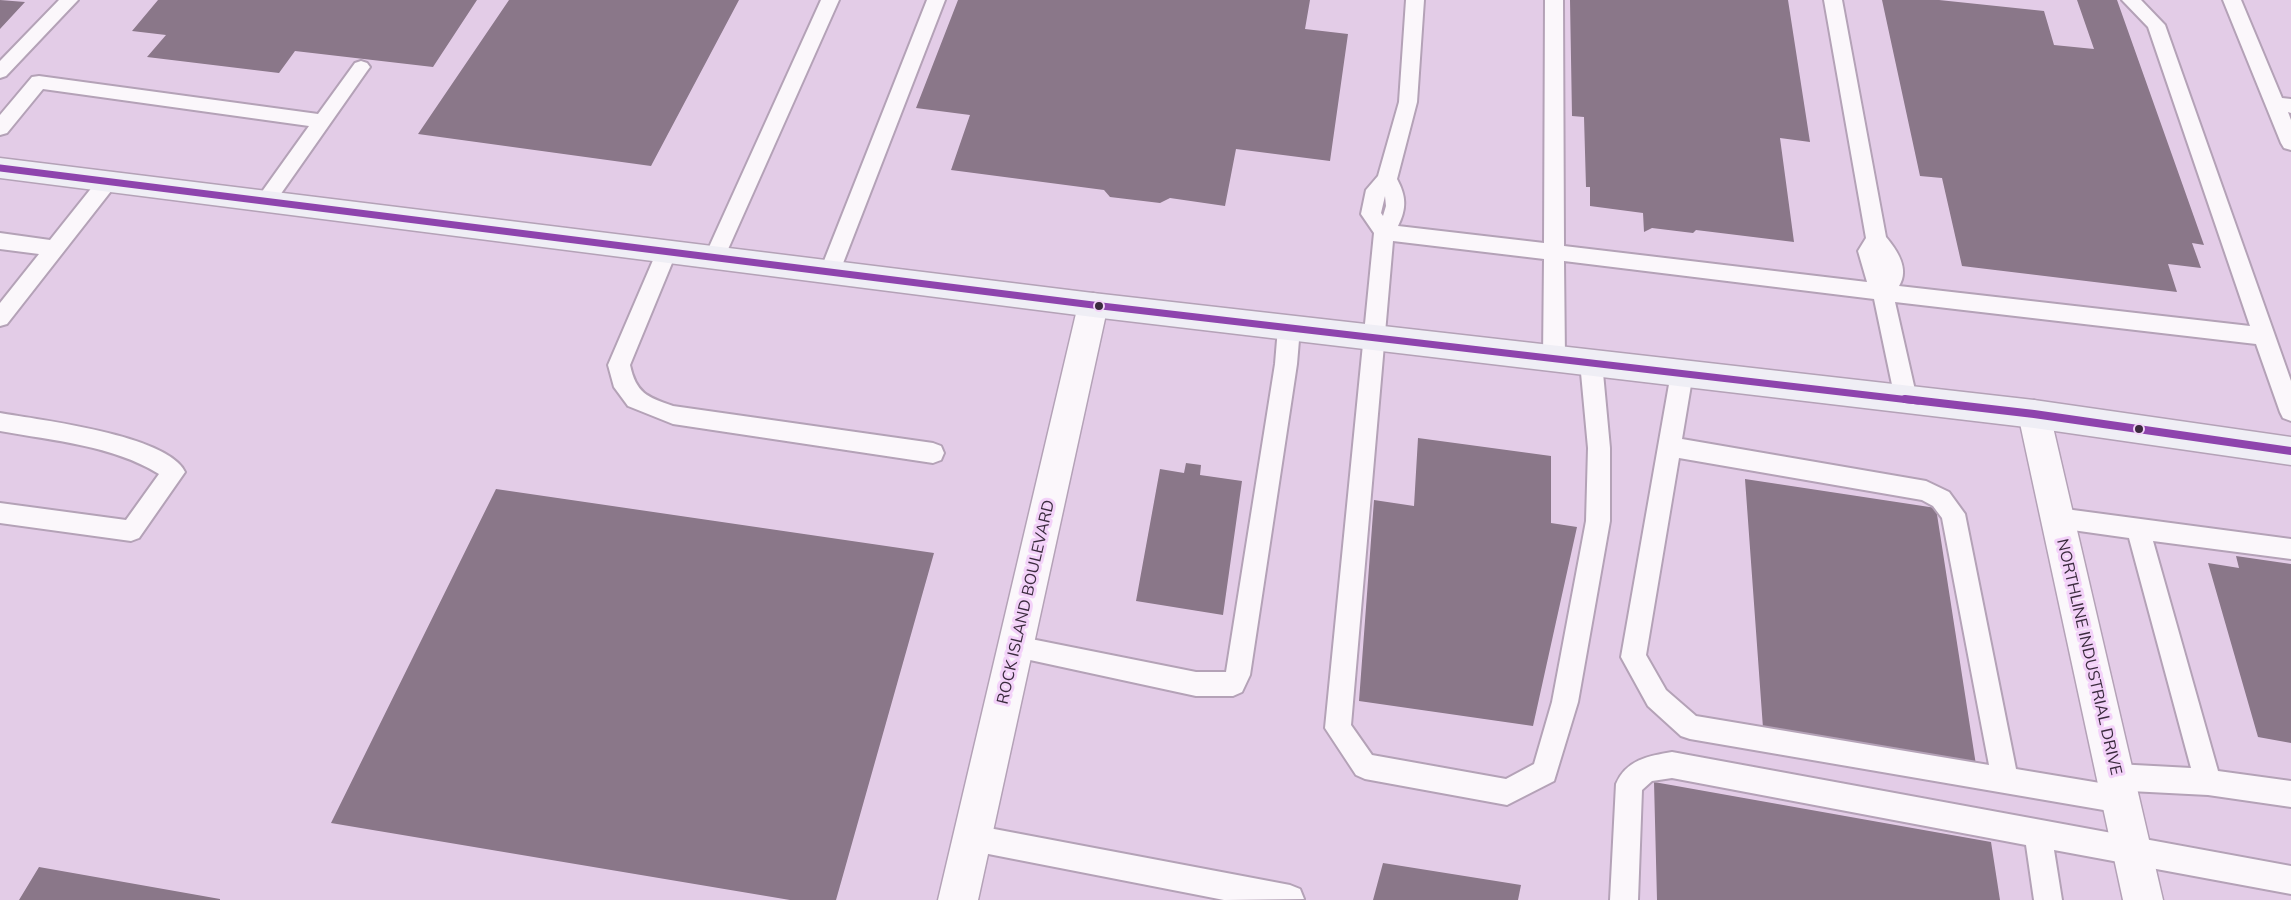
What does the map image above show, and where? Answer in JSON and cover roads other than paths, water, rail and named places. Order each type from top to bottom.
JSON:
[{"type":"street","points":[[0,168],[1093,304],[2034,414],[2291,451]]},
{"type":"street","name":"ROCK ISLAND BOULEVARD","points":[[958,900],[1093,304]]},
{"type":"street","name":"NORTHLINE INDUSTRIAL DRIVE","points":[[2034,414],[2144,900]]},
{"type":"lane","points":[[0,72],[69,0]]},
{"type":"lane","points":[[715,256],[830,0]]},
{"type":"lane","points":[[830,271],[936,0]]},
{"type":"lane","points":[[1415,0],[1408,102],[1387,179],[1376,190],[1371,214],[1384,232],[1377,337],[1361,475],[1338,728],[1365,766],[1507,792],[1545,772],[1565,702],[1598,521],[1599,448],[1592,362]]},
{"type":"lane","points":[[1554,0],[1554,358]]},
{"type":"lane","points":[[1833,0],[1876,239],[1868,251],[1869,264],[1872,275],[1883,292],[1906,399]]},
{"type":"lane","points":[[2130,0],[2156,25],[2291,412]]},
{"type":"lane","points":[[2232,0],[2283,105],[2291,143]]},
{"type":"lane","points":[[266,200],[361,67]]},
{"type":"lane","points":[[0,128],[39,82],[323,121]]},
{"type":"lane","points":[[0,318],[108,181]]},
{"type":"lane","points":[[1384,232],[1554,254],[2264,336]]},
{"type":"lane","points":[[0,241],[55,248]]},
{"type":"lane","points":[[667,251],[619,365],[622,384],[639,404],[673,415],[933,453]]},
{"type":"lane","points":[[1016,647],[1196,684],[1233,684],[1238,675],[1286,364],[1288,327]]},
{"type":"lane","points":[[1682,373],[1633,657],[1657,698],[1690,727],[2005,780],[2118,788],[2208,782],[2291,794]]},
{"type":"lane","points":[[0,422],[112,443],[147,455],[174,472],[131,531],[0,513]]},
{"type":"lane","points":[[1670,447],[1926,490],[1941,500],[1953,514],[2005,780]]},
{"type":"lane","points":[[2058,518],[2291,549]]},
{"type":"lane","points":[[2138,529],[2208,782]]},
{"type":"lane","points":[[1624,900],[1629,784],[1646,769],[1672,765],[2291,880]]},
{"type":"lane","points":[[2038,834],[2048,900]]},
{"type":"lane","points":[[973,838],[1290,899]]}]
